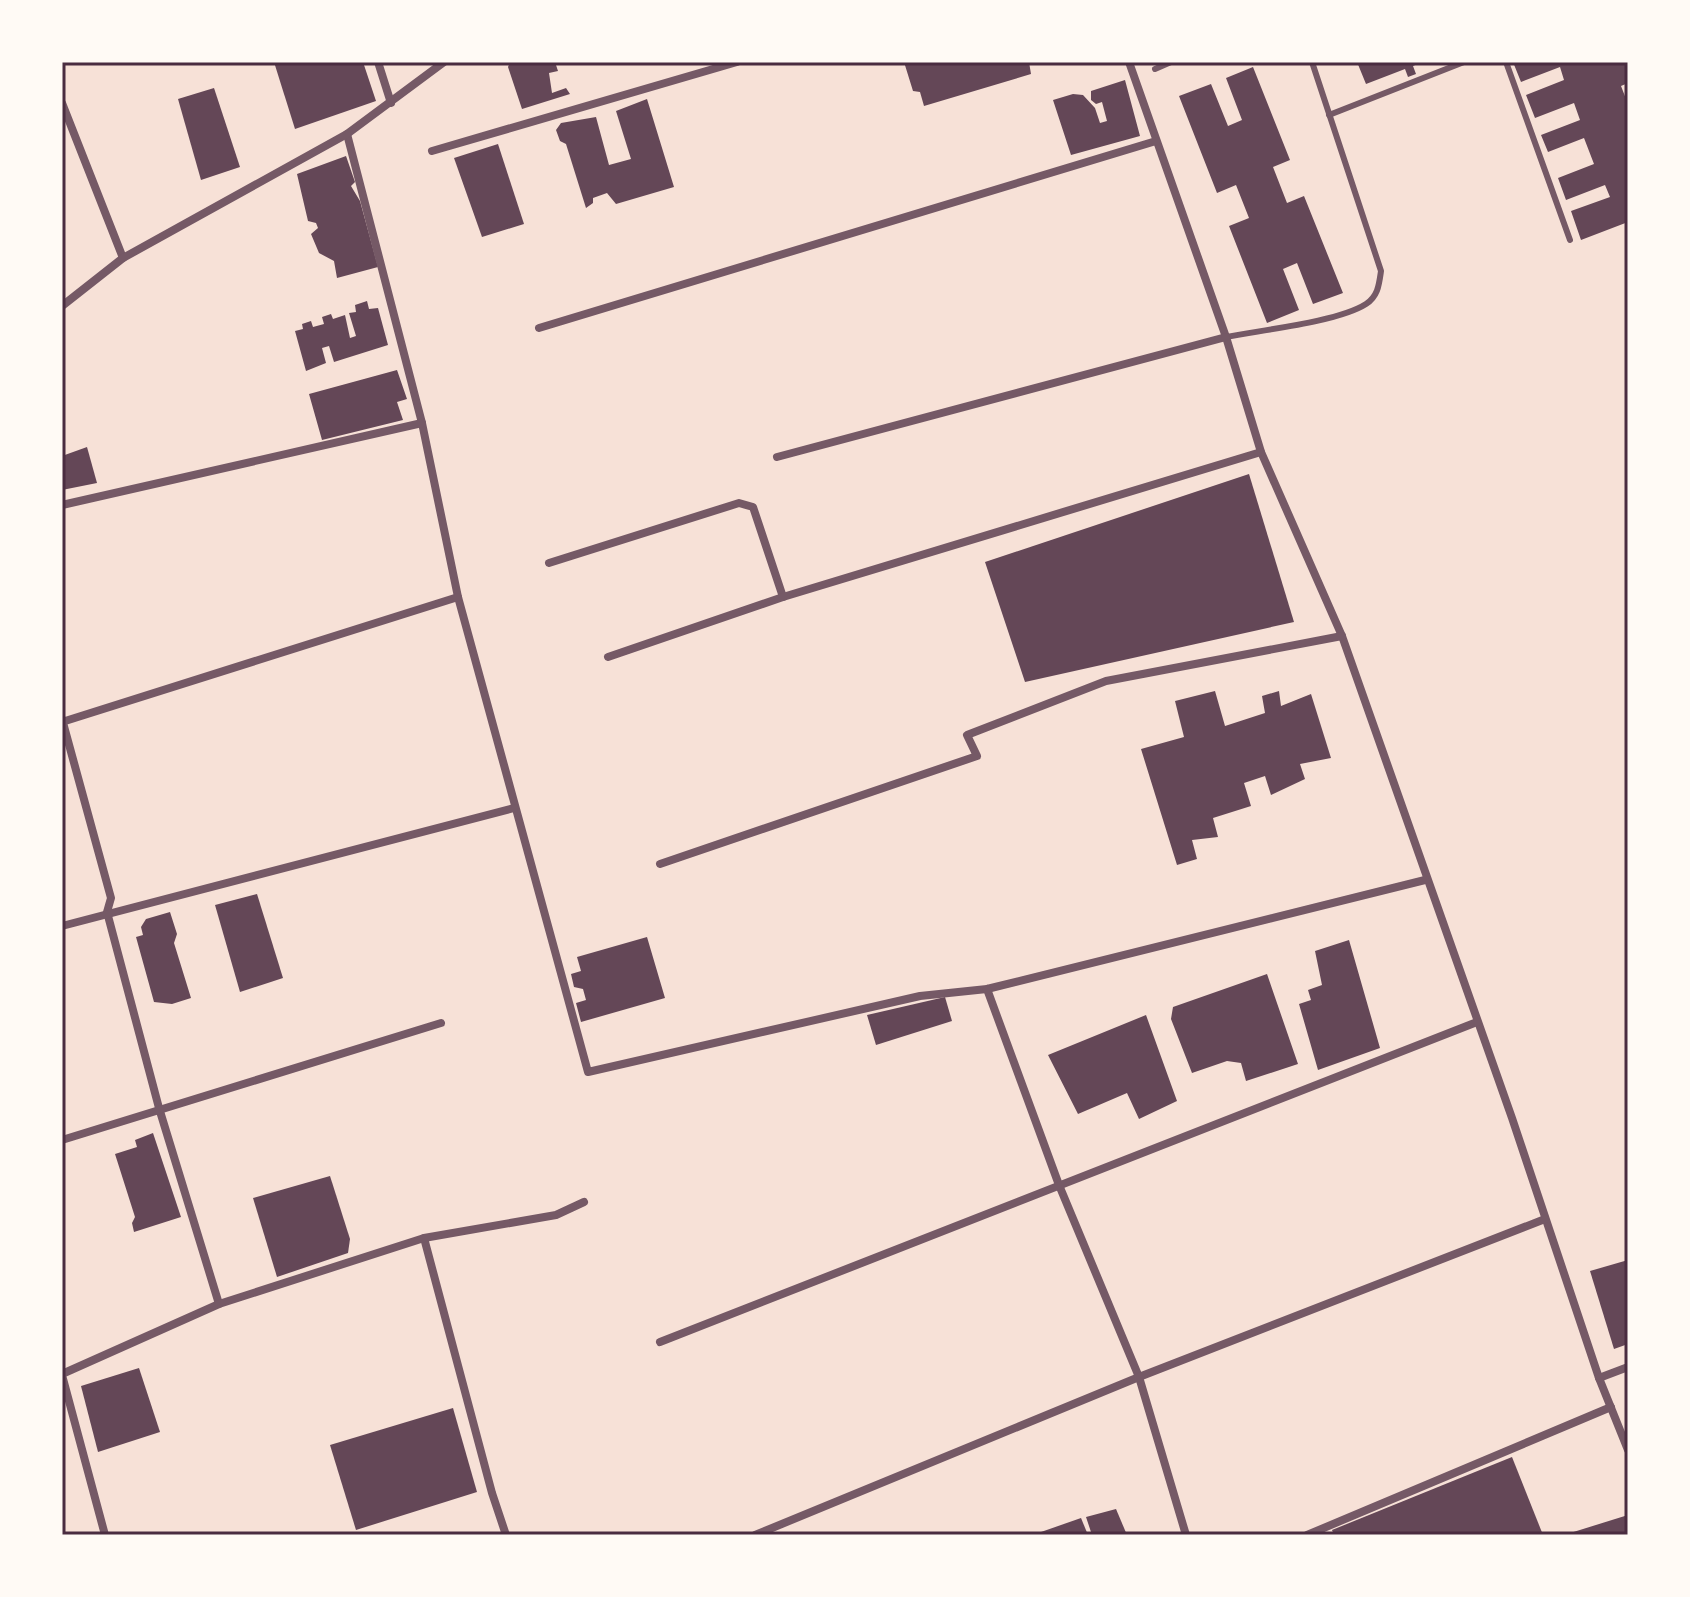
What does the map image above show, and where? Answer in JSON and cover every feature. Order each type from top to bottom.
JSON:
[{"type":"street","points":[[378,62],[391,103]]},
{"type":"street","points":[[62,306],[123,258],[347,134],[444,62]]},
{"type":"street","points":[[432,151],[737,62]]},
{"type":"street","points":[[1129,62],[1226,337],[1261,452],[1342,636],[1599,1378],[1628,1450]]},
{"type":"street","points":[[62,103],[123,258]]},
{"type":"street","points":[[347,134],[422,423],[458,597],[588,1072],[920,996],[987,989],[1425,880]]},
{"type":"street","points":[[539,328],[1156,141]]},
{"type":"street","points":[[777,457],[1226,337]]},
{"type":"street","points":[[62,505],[422,423]]},
{"type":"street","points":[[608,657],[783,597],[1261,452]]},
{"type":"street","points":[[549,563],[739,503],[753,507],[783,597]]},
{"type":"street","points":[[219,1304],[159,1108],[107,912],[111,898],[62,721],[458,597]]},
{"type":"street","points":[[660,864],[977,756],[967,735],[1106,681],[1342,636]]},
{"type":"street","points":[[62,926],[514,808]]},
{"type":"street","points":[[987,989],[1059,1185],[1139,1377],[1186,1535]]},
{"type":"street","points":[[660,1342],[1477,1022]]},
{"type":"street","points":[[62,1140],[441,1023]]},
{"type":"street","points":[[105,1535],[62,1374],[219,1304],[424,1238],[556,1215],[584,1202]]},
{"type":"street","points":[[755,1535],[1139,1377],[1545,1219]]},
{"type":"street","points":[[424,1238],[506,1535]]},
{"type":"street","points":[[1599,1378],[1628,1367]]},
{"type":"street","points":[[1307,1535],[1611,1407]]},
{"type":"lane","points":[[1155,69],[1171,62]]},
{"type":"lane","points":[[1226,337],[1346,313],[1367,303],[1379,289],[1381,271],[1312,62]]},
{"type":"lane","points":[[1329,115],[1464,62]]},
{"type":"lane","points":[[1506,62],[1570,240]]},
{"type":"building","points":[[274,62],[363,62],[376,101],[295,129]]},
{"type":"building","points":[[510,62],[555,62],[558,71],[549,73],[552,93],[566,88],[570,94],[522,109],[508,67]]},
{"type":"building","points":[[904,62],[1029,62],[1031,74],[924,106],[920,92],[913,91]]},
{"type":"building","points":[[1357,62],[1422,62],[1413,66],[1416,74],[1408,77],[1405,69],[1366,84]]},
{"type":"building","points":[[1513,62],[1628,62],[1628,83],[1621,86],[1628,104],[1628,222],[1581,240],[1571,211],[1610,197],[1605,185],[1566,200],[1558,178],[1594,164],[1584,138],[1548,152],[1541,135],[1580,120],[1574,103],[1535,118],[1526,95],[1564,80],[1560,67],[1521,82]]},
{"type":"building","points":[[1253,67],[1290,160],[1273,167],[1287,203],[1304,196],[1343,293],[1313,304],[1297,263],[1283,269],[1299,310],[1267,323],[1229,226],[1249,218],[1236,185],[1217,193],[1179,96],[1211,84],[1228,126],[1242,120],[1226,78]]},
{"type":"building","points":[[1125,80],[1140,136],[1071,155],[1053,100],[1073,94],[1083,95],[1095,108],[1100,123],[1107,121],[1102,102],[1096,104],[1091,100],[1091,91]]},
{"type":"building","points":[[214,88],[240,167],[201,180],[178,99]]},
{"type":"building","points":[[647,99],[674,187],[616,204],[607,193],[593,198],[593,203],[586,208],[566,144],[560,141],[556,130],[561,123],[596,117],[609,165],[631,159],[616,111]]},
{"type":"building","points":[[498,144],[524,224],[482,237],[454,158]]},
{"type":"building","points":[[346,156],[355,182],[351,186],[360,201],[378,267],[337,278],[334,261],[319,253],[311,234],[318,228],[316,223],[308,221],[297,174]]},
{"type":"building","points":[[367,301],[369,309],[378,308],[388,345],[334,362],[329,346],[322,348],[326,363],[306,371],[295,331],[303,329],[302,324],[311,321],[313,327],[324,324],[322,317],[331,314],[333,319],[345,315],[350,338],[356,336],[349,313],[356,312],[355,305]]},
{"type":"building","points":[[397,370],[407,399],[397,402],[403,420],[322,440],[309,394]]},
{"type":"building","points":[[87,447],[97,483],[62,490],[62,456]]},
{"type":"building","points":[[1249,474],[1294,622],[1025,682],[985,562]]},
{"type":"building","points":[[1215,691],[1225,726],[1265,713],[1262,696],[1279,691],[1281,706],[1311,694],[1331,758],[1300,764],[1305,779],[1271,795],[1265,776],[1244,783],[1251,806],[1213,818],[1218,837],[1192,840],[1197,859],[1177,865],[1141,749],[1184,737],[1175,701]]},
{"type":"building","points":[[257,894],[283,978],[240,992],[215,905]]},
{"type":"building","points":[[170,912],[177,934],[174,943],[191,998],[172,1004],[154,1002],[136,937],[143,935],[141,927],[146,919]]},
{"type":"building","points":[[647,937],[665,998],[581,1022],[576,1003],[586,1000],[583,989],[574,987],[571,974],[581,971],[577,957]]},
{"type":"building","points":[[1349,940],[1380,1048],[1318,1070],[1299,1004],[1311,1000],[1308,990],[1322,985],[1315,951]]},
{"type":"building","points":[[1267,974],[1298,1064],[1246,1081],[1241,1063],[1227,1061],[1192,1073],[1171,1019],[1173,1007]]},
{"type":"building","points":[[945,997],[952,1021],[876,1045],[867,1015]]},
{"type":"building","points":[[1146,1015],[1177,1101],[1139,1119],[1127,1093],[1078,1114],[1048,1055]]},
{"type":"building","points":[[153,1133],[181,1217],[134,1232],[132,1223],[135,1217],[115,1154],[137,1147],[135,1140]]},
{"type":"building","points":[[330,1176],[350,1239],[348,1253],[277,1277],[253,1198]]},
{"type":"building","points":[[1628,1260],[1628,1344],[1614,1349],[1590,1271]]},
{"type":"building","points":[[139,1368],[160,1432],[98,1452],[81,1386]]},
{"type":"building","points":[[453,1408],[477,1492],[356,1530],[330,1445]]},
{"type":"building","points":[[1512,1457],[1543,1535],[1334,1535],[1332,1530]]},
{"type":"building","points":[[1116,1509],[1127,1535],[1092,1535],[1086,1517]]},
{"type":"building","points":[[1628,1515],[1628,1535],[1567,1534]]},
{"type":"building","points":[[1081,1518],[1088,1535],[1041,1535],[1041,1532]]}]
